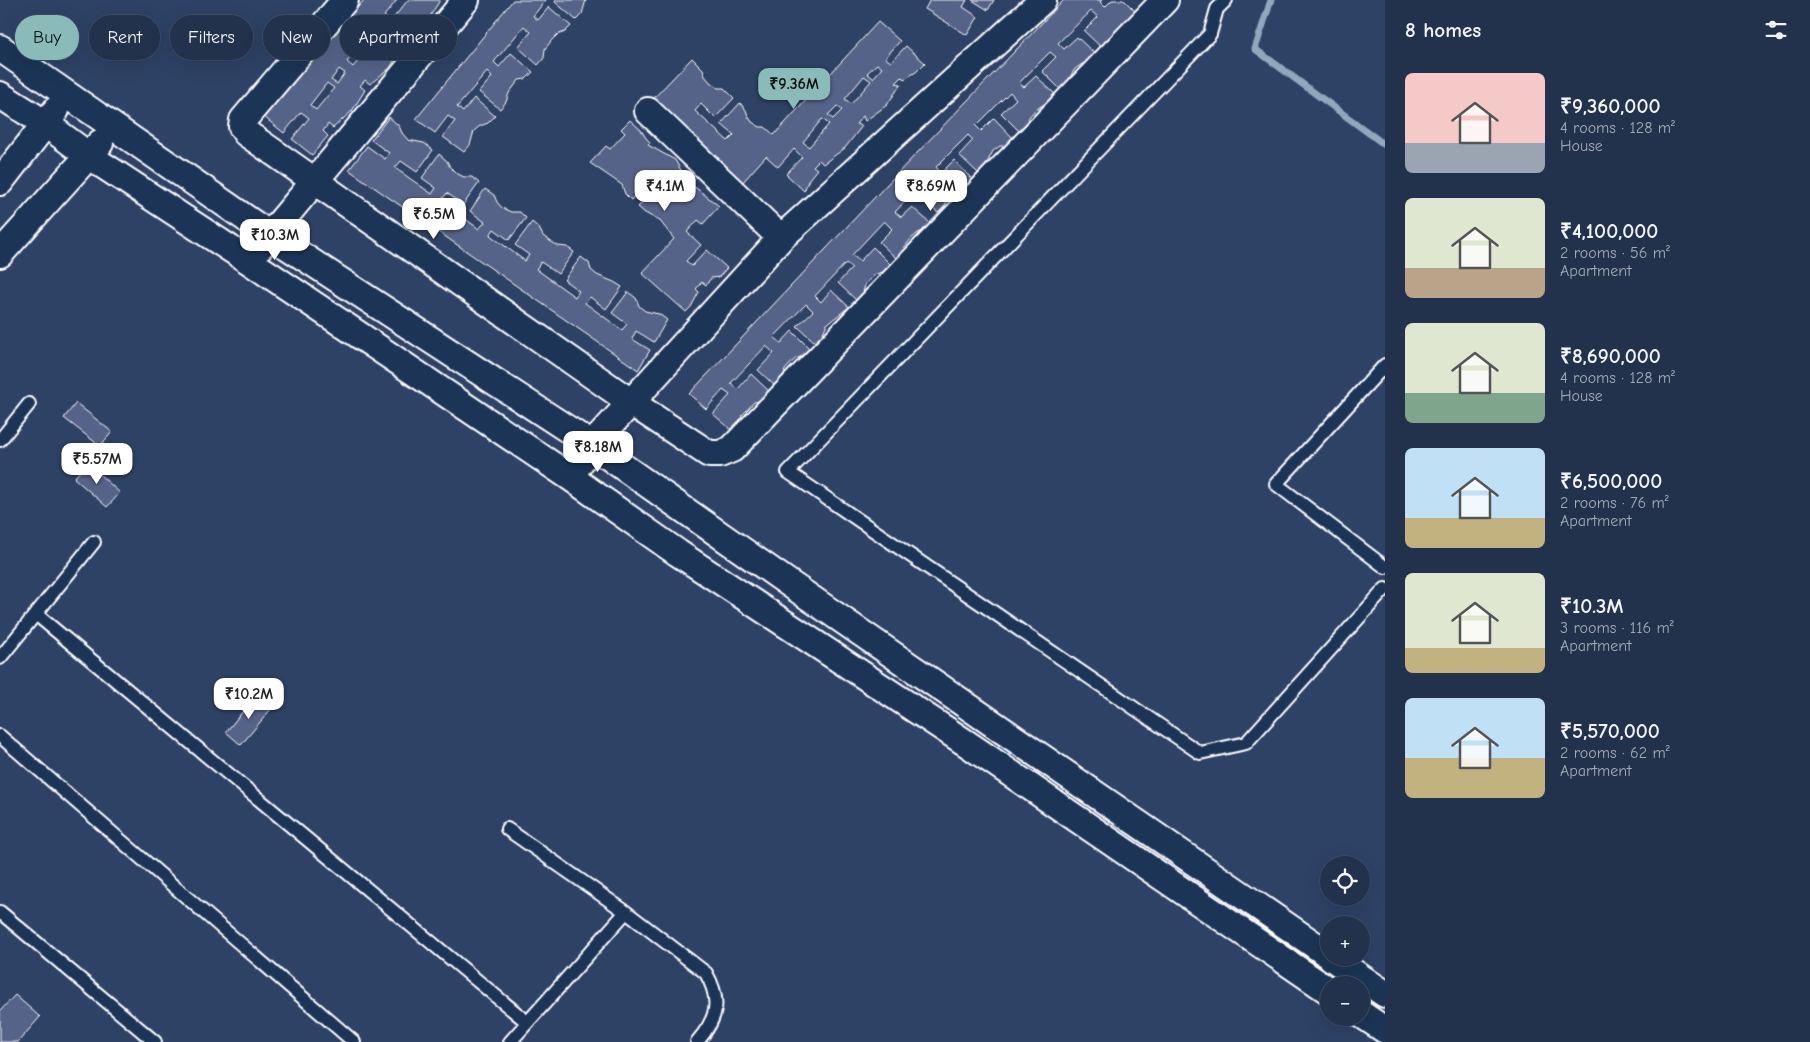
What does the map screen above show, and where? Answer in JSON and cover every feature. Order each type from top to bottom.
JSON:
[{"type":"street","points":[[345,0],[242,123],[246,133],[632,403],[709,454],[720,454],[732,449],[1165,0]]},
{"type":"street","points":[[248,261],[466,0]]},
{"type":"street","points":[[570,477],[592,445],[781,238],[1043,0]]},
{"type":"street","points":[[0,48],[270,235],[592,445],[790,584],[1320,949]]},
{"type":"street","points":[[0,94],[46,124],[89,156],[570,477],[678,553],[969,745],[1320,986]]},
{"type":"street","points":[[0,182],[67,94]]},
{"type":"street","points":[[648,111],[781,238]]},
{"type":"street","points":[[0,254],[89,156],[113,126]]},
{"type":"street","points":[[1344,966],[1385,994]]},
{"type":"street","points":[[1370,1020],[1385,1030]]},
{"type":"lane","points":[[1226,0],[1217,9],[1210,34],[788,472],[1200,752],[1246,744],[1385,589]]},
{"type":"lane","points":[[1385,365],[1276,484],[1385,567]]},
{"type":"lane","points":[[0,440],[29,404]]},
{"type":"lane","points":[[0,658],[94,542]]},
{"type":"lane","points":[[37,614],[527,1022]]},
{"type":"lane","points":[[0,736],[354,1042]]},
{"type":"lane","points":[[507,829],[626,912],[706,973],[716,996],[716,1010],[705,1033],[698,1042]]},
{"type":"lane","points":[[0,912],[155,1042]]},
{"type":"lane","points":[[510,1042],[626,912]]},
{"type":"building","points":[[364,0],[397,0],[385,15],[351,15]]},
{"type":"building","points":[[408,0],[440,0],[431,15],[396,15]]},
{"type":"building","points":[[513,0],[546,0],[533,16],[538,20],[549,7],[571,26],[551,41],[545,49],[544,58],[538,65],[518,47],[531,32],[524,26],[494,62],[499,67],[511,53],[533,72],[526,79],[519,80],[500,109],[479,92],[492,77],[487,72],[457,107],[463,112],[474,98],[495,116],[488,123],[474,131],[470,145],[464,152],[443,137],[455,121],[448,116],[435,133],[416,119]]},
{"type":"building","points":[[556,0],[586,0],[582,14],[576,20],[555,2]]},
{"type":"building","points":[[930,0],[967,0],[963,7],[978,17],[967,35],[925,9]]},
{"type":"building","points":[[972,0],[994,0],[988,10]]},
{"type":"building","points":[[1064,0],[1102,0],[1100,2],[1105,7],[1112,0],[1124,0],[1139,15],[1117,29],[1104,50],[1084,31],[1098,17],[1091,11],[1058,43],[1064,49],[1077,37],[1097,56],[1090,63],[1082,64],[1075,69],[1070,77],[1068,86],[1062,91],[1042,71],[1056,57],[1050,52],[1019,83],[1024,87],[1036,76],[1057,96],[1035,110],[1029,117],[1027,126],[1020,132],[1001,113],[1016,99],[1010,92],[976,126],[981,131],[994,118],[1014,139],[1007,146],[1000,146],[993,151],[985,167],[978,173],[959,155],[973,140],[968,135],[936,167],[941,173],[954,160],[972,179],[965,186],[957,188],[951,193],[945,206],[938,213],[921,198],[931,187],[925,180],[895,212],[901,217],[912,207],[930,223],[924,231],[911,239],[896,258],[879,242],[892,229],[884,221],[852,255],[860,261],[873,247],[890,264],[883,272],[876,274],[870,279],[865,285],[863,293],[856,300],[838,283],[852,268],[846,263],[815,296],[821,302],[831,290],[849,307],[827,324],[816,343],[797,326],[813,311],[806,304],[774,337],[781,343],[792,331],[810,349],[803,356],[795,359],[785,370],[782,380],[775,386],[758,370],[774,353],[766,346],[731,383],[738,389],[751,374],[770,392],[760,401],[754,402],[742,415],[740,423],[733,431],[713,414],[730,395],[723,390],[706,409],[689,394],[893,178]]},
{"type":"building","points":[[878,22],[900,41],[885,58],[891,62],[906,46],[925,63],[916,72],[904,79],[902,77],[896,83],[901,84],[887,105],[865,121],[863,116],[856,124],[862,126],[845,148],[823,164],[819,160],[813,166],[817,169],[809,179],[804,191],[786,174],[802,157],[794,149],[778,167],[766,156],[742,183],[652,100],[692,58],[703,69],[705,76],[710,82],[718,88],[724,88],[734,98],[715,118],[701,104],[695,111],[728,141],[734,135],[721,124],[740,103],[752,122],[760,127],[765,127],[774,135]],"holes":[[[877,64],[882,68],[873,78],[867,73]],[[864,76],[871,81],[851,104],[845,99]],[[837,106],[842,110],[833,119],[828,115]],[[822,119],[829,124],[809,147],[803,142]]]},
{"type":"building","points":[[340,28],[340,60],[349,60],[347,62],[353,67],[359,60],[395,60],[390,68],[370,84],[365,80],[360,86],[365,90],[352,111],[333,128],[328,124],[323,131],[328,136],[312,155],[292,139],[309,118],[301,112],[284,133],[264,117],[313,60],[330,60],[330,40]],"holes":[[[339,69],[345,73],[337,84],[331,80]],[[327,83],[334,88],[316,110],[310,105]]]},
{"type":"building","points":[[389,117],[399,126],[408,140],[424,143],[433,150],[417,172],[401,161],[395,168],[432,194],[436,188],[422,178],[439,154],[456,173],[464,177],[472,177],[479,183],[463,205],[447,193],[441,201],[479,229],[485,222],[470,211],[485,189],[494,195],[502,208],[511,212],[520,212],[526,218],[509,240],[494,229],[490,235],[525,261],[529,255],[515,245],[532,222],[539,228],[543,236],[558,246],[567,247],[574,252],[558,274],[541,262],[536,269],[575,297],[579,291],[564,280],[581,257],[589,263],[591,270],[597,275],[622,287],[606,309],[590,297],[585,303],[622,330],[627,324],[612,313],[628,292],[636,298],[639,306],[645,311],[659,314],[667,320],[654,342],[636,331],[632,339],[650,350],[638,370],[349,170],[367,146],[385,159],[389,153],[371,140]]},
{"type":"building","points":[[630,120],[650,142],[648,145],[675,160],[686,179],[689,175],[694,179],[689,185],[696,188],[719,206],[703,224],[698,220],[687,232],[701,245],[686,261],[692,266],[707,250],[727,268],[719,277],[711,278],[706,285],[702,282],[700,284],[696,289],[699,292],[686,312],[642,273],[674,239],[660,221],[638,207],[659,184],[652,177],[631,200],[625,194],[622,185],[590,163],[606,146],[610,149],[625,133],[621,129]]},
{"type":"building","points":[[76,403],[112,432],[100,446],[64,418]]},
{"type":"building","points":[[87,463],[120,493],[107,507],[74,478]]},
{"type":"building","points":[[256,695],[271,709],[241,745],[226,732]]},
{"type":"building","points":[[15,995],[40,1017],[18,1042],[0,1042],[0,1011]]},
{"type":"waterway","points":[[1271,0],[1255,49],[1385,145]]}]
